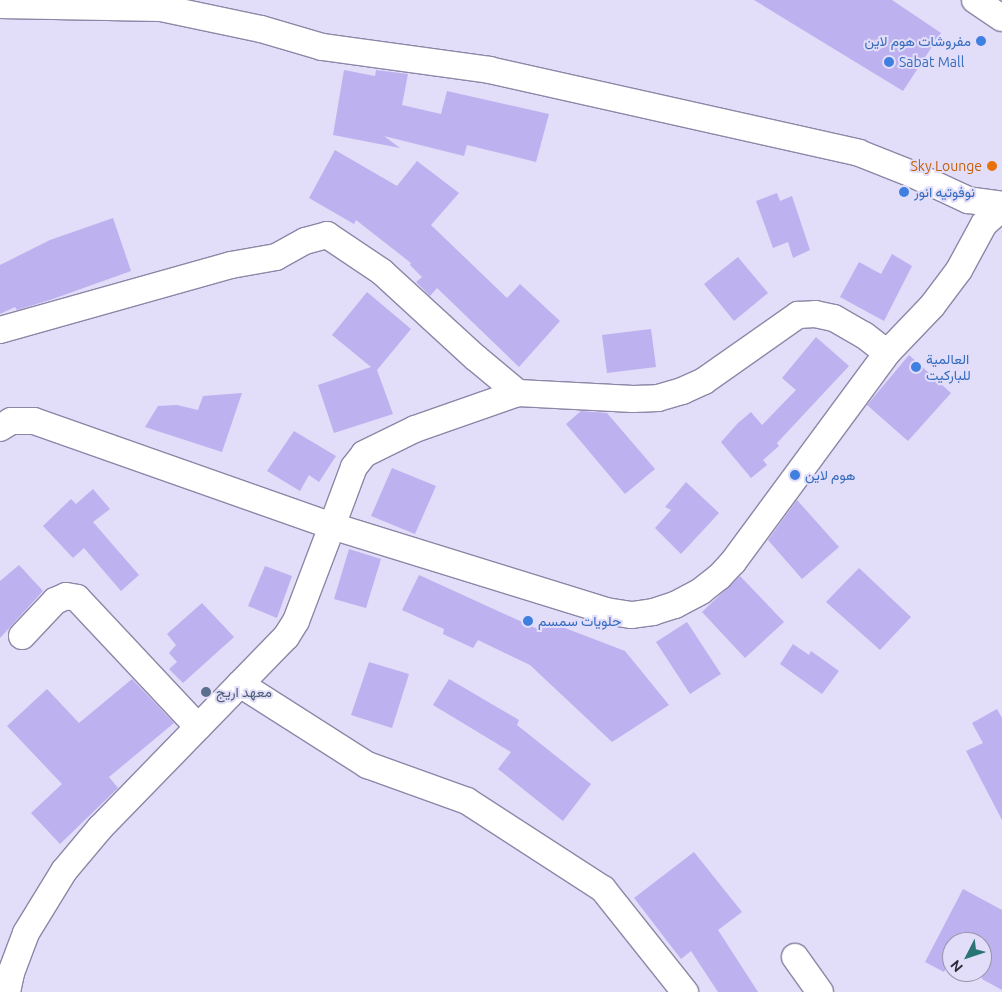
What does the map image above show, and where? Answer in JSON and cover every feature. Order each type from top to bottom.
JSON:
[{"type":"street","points":[[975,0],[1002,18]]},
{"type":"street","points":[[0,5],[161,8],[261,29],[340,50],[489,70],[860,153],[968,200],[1002,205]]},
{"type":"street","points":[[0,428],[11,421],[34,421],[332,526],[606,611],[632,614],[653,612],[675,605],[701,591],[719,577],[733,562],[887,353],[932,306],[958,270],[984,224],[1002,208]]},
{"type":"street","points":[[0,330],[231,265],[276,257],[304,241],[327,236],[382,272],[476,358],[518,393]]},
{"type":"street","points":[[7,992],[11,973],[26,933],[64,870],[100,828],[286,637],[296,620],[354,467],[364,454],[415,429],[518,393],[633,399],[658,398],[682,391],[704,381],[798,315],[815,314],[834,318],[864,335],[887,353]]},
{"type":"street","points":[[22,636],[55,601],[66,596],[77,598],[198,727]]},
{"type":"street","points":[[240,684],[367,765],[468,801],[603,889],[685,992]]},
{"type":"street","points":[[795,957],[820,992]]},
{"type":"building","name":"Sabat Mall","points":[[754,0],[892,0],[941,33],[903,91]]},
{"type":"building","points":[[344,70],[375,76],[376,70],[408,74],[402,105],[441,114],[447,91],[549,114],[536,162],[467,145],[464,156],[384,136],[400,148],[333,135]]},
{"type":"building","points":[[335,150],[397,186],[417,161],[459,193],[431,225],[507,298],[520,284],[560,321],[519,367],[437,288],[430,296],[416,282],[422,277],[410,265],[411,263],[356,220],[354,224],[309,198]]},
{"type":"building","points":[[777,193],[780,201],[792,196],[810,250],[793,258],[788,242],[773,248],[756,201]]},
{"type":"building","points":[[113,218],[131,271],[50,300],[17,310],[15,307],[0,314],[0,265],[50,240]]},
{"type":"building","points":[[892,254],[912,266],[884,321],[840,297],[859,262],[881,274]]},
{"type":"building","points":[[738,257],[768,293],[734,321],[704,284]]},
{"type":"building","points":[[367,292],[411,329],[377,370],[393,414],[334,433],[318,385],[371,367],[332,335]]},
{"type":"building","points":[[651,329],[656,367],[607,373],[602,335]]},
{"type":"building","points":[[816,337],[849,366],[777,443],[779,446],[763,460],[767,465],[751,478],[721,442],[751,412],[762,425],[796,390],[782,378]]},
{"type":"building","points":[[909,355],[951,393],[908,441],[867,405]]},
{"type":"building","points":[[242,393],[222,452],[145,427],[158,406],[177,405],[198,410],[203,396]]},
{"type":"building","points":[[581,411],[607,413],[655,469],[625,494],[566,424]]},
{"type":"building","points":[[294,431],[336,456],[319,482],[309,475],[300,491],[267,471]]},
{"type":"building","points":[[392,468],[436,486],[415,534],[371,516]]},
{"type":"building","points":[[686,482],[719,513],[681,554],[655,528],[671,510],[665,507]]},
{"type":"building","points":[[93,489],[110,509],[93,522],[139,575],[121,591],[84,548],[73,558],[43,526],[71,499],[76,504]]},
{"type":"building","points":[[797,500],[839,547],[802,579],[768,540]]},
{"type":"building","points":[[349,549],[381,559],[366,608],[334,599]]},
{"type":"building","points":[[19,565],[43,591],[0,638],[0,581]]},
{"type":"building","points":[[265,566],[292,576],[277,618],[248,606]]},
{"type":"building","points":[[859,568],[911,617],[880,650],[826,602]]},
{"type":"building","points":[[419,575],[542,631],[544,620],[625,651],[669,705],[612,742],[530,665],[478,640],[473,648],[443,634],[444,629],[402,610]]},
{"type":"building","points":[[740,576],[784,622],[745,658],[702,612]]},
{"type":"building","points":[[202,603],[234,637],[183,683],[169,669],[177,662],[169,653],[176,645],[167,634]]},
{"type":"building","points":[[687,622],[721,674],[690,694],[656,642]]},
{"type":"building","points":[[793,644],[809,655],[811,651],[839,671],[822,694],[780,664]]},
{"type":"building","points":[[369,662],[409,674],[392,728],[351,715]]},
{"type":"building","points":[[132,679],[174,723],[109,777],[118,788],[60,844],[31,813],[62,784],[7,726],[47,689],[79,723]]},
{"type":"building","points":[[449,679],[519,720],[517,725],[591,784],[563,821],[498,769],[511,752],[433,705]]},
{"type":"building","points":[[997,709],[1002,718],[1002,820],[966,751],[983,743],[972,723]]},
{"type":"building","points":[[694,852],[742,912],[718,930],[758,992],[718,992],[691,951],[681,959],[634,898]]},
{"type":"building","points":[[963,889],[1002,910],[1002,990],[987,982],[992,982],[992,932],[942,932],[942,971],[925,962]]},
{"type":"place","name":"مفروشات هوم لاين","points":[[981,41]]},
{"type":"place","name":"Sabat Mall","points":[[889,62]]},
{"type":"place","name":"Sky Lounge","points":[[992,166]]},
{"type":"place","name":"نوفوتيه انور","points":[[904,192]]},
{"type":"place","name":"العالمية للباركيت","points":[[916,367]]},
{"type":"place","name":"هوم لاين","points":[[795,475]]},
{"type":"place","name":"حلويات سمسم","points":[[528,621]]},
{"type":"place","name":"معهد اريج","points":[[206,692]]}]
